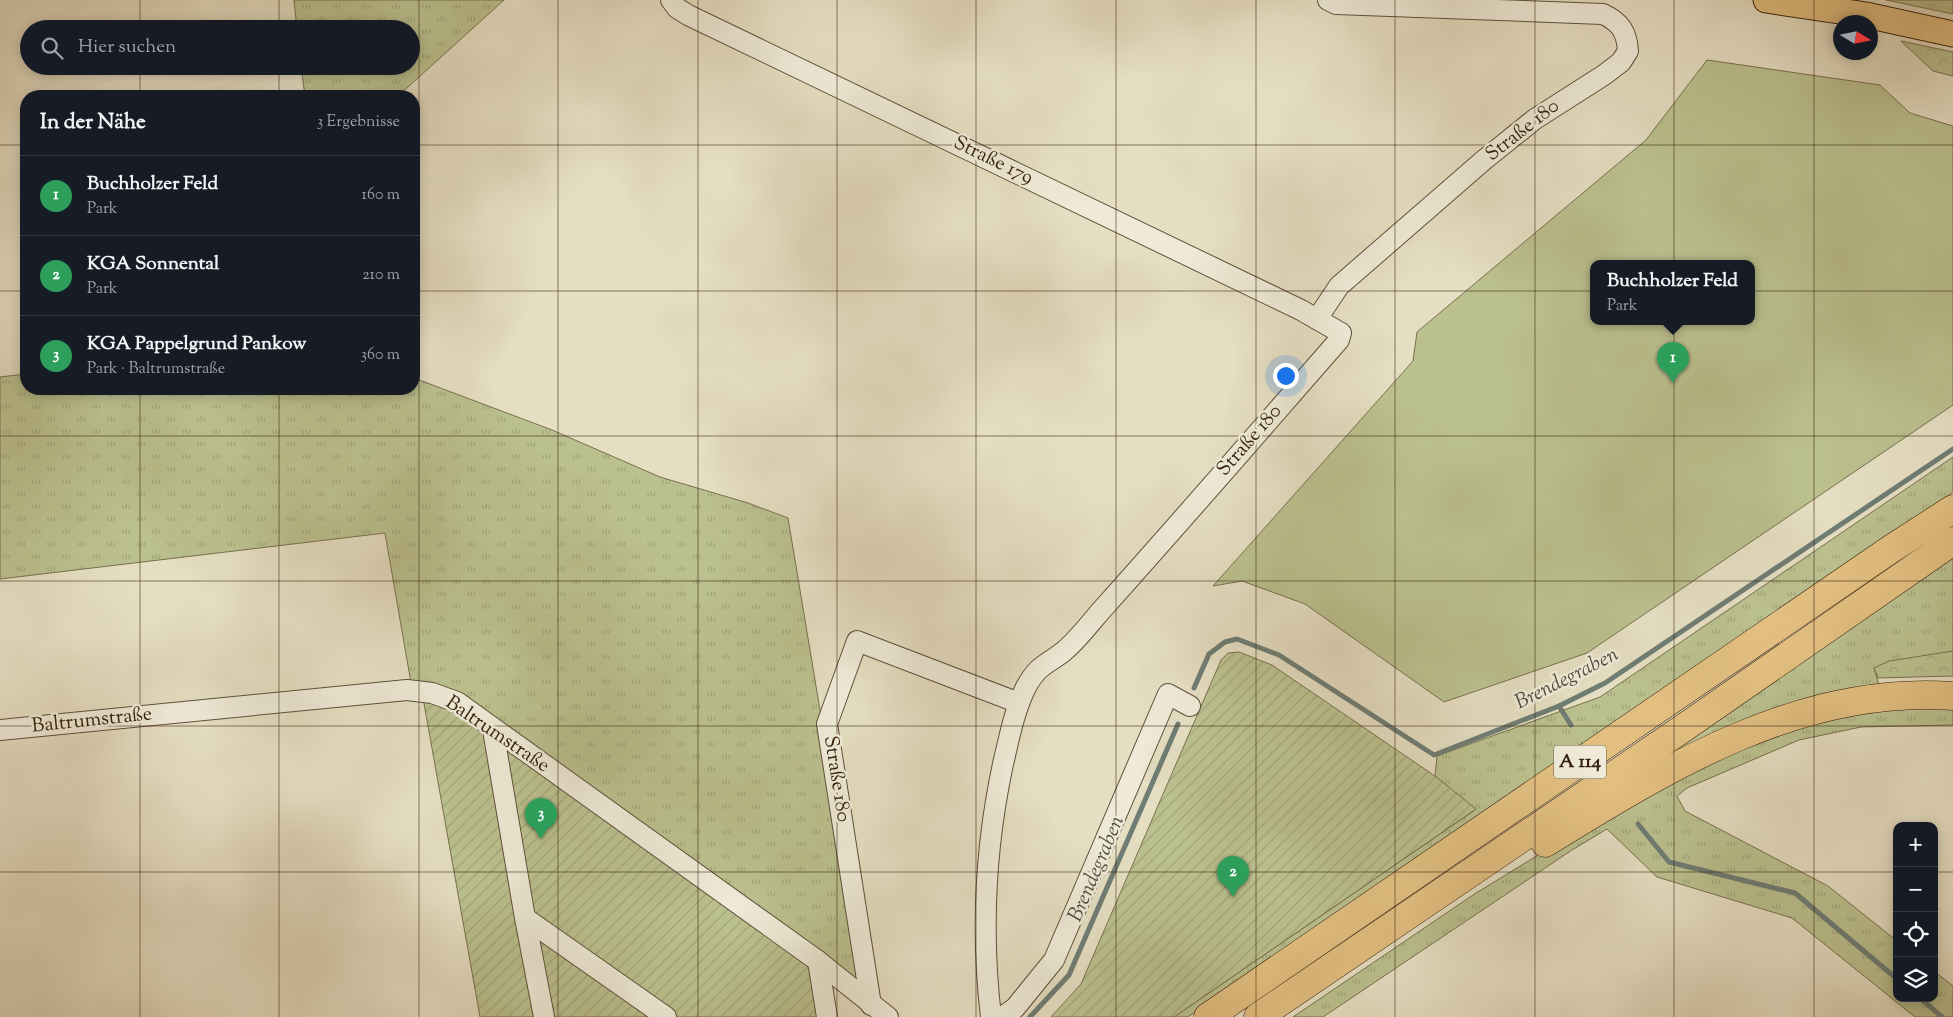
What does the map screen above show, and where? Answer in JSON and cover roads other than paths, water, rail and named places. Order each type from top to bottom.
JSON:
[{"type":"highway","name":"A 114","points":[[1208,1017],[1891,549],[1953,509]]},
{"type":"highway","name":"A 114","points":[[1258,1017],[1682,729],[1953,541]]},
{"type":"highway","points":[[1263,1017],[1570,828],[1702,751],[1730,739],[1844,702],[1870,698],[1932,694],[1953,696]]},
{"type":"main road","points":[[1778,1],[1866,15],[1953,34]]},
{"type":"street","name":"Straße 179","points":[[671,0],[677,8],[688,15],[1318,319]]},
{"type":"street","name":"Straße 180","points":[[991,1017],[986,975],[985,913],[988,851],[996,799],[1020,703],[1037,670],[1064,651],[1339,340],[1341,336],[1339,329],[1318,319],[1339,286],[1528,125],[1621,62],[1628,51],[1628,43],[1617,20],[1603,14],[1336,4],[1328,0]]},
{"type":"street","name":"Straße 180","points":[[871,1005],[827,724],[857,641],[1020,703]]},
{"type":"street","name":"Baltrumstraße","points":[[0,730],[407,690],[432,693],[457,702],[493,730],[818,961],[888,1017]]},
{"type":"street","points":[[1002,1017],[1014,1008],[1054,960],[1168,694],[1190,706]]},
{"type":"street","points":[[493,730],[544,1017]]},
{"type":"street","points":[[525,918],[666,1017]]},
{"type":"street","points":[[818,961],[827,1017]]},
{"type":"waterway","name":"Brendegraben","points":[[1194,688],[1209,654],[1225,642],[1237,639],[1279,655],[1434,755],[1559,706],[1605,683],[1953,449]]},
{"type":"waterway","points":[[1559,706],[1571,725]]},
{"type":"waterway","name":"Brendegraben","points":[[1030,1017],[1069,975],[1178,724]]},
{"type":"waterway","points":[[1638,824],[1669,862],[1795,893],[1893,976]]},
{"type":"waterway","points":[[1925,1002],[1942,1017]]},
{"type":"place","name":"Buchholzer Feld","points":[[1673,383]]},
{"type":"place","name":"KGA Pappelgrund Pankow","points":[[541,839]]},
{"type":"place","name":"KGA Sonnental","points":[[1233,897]]}]
